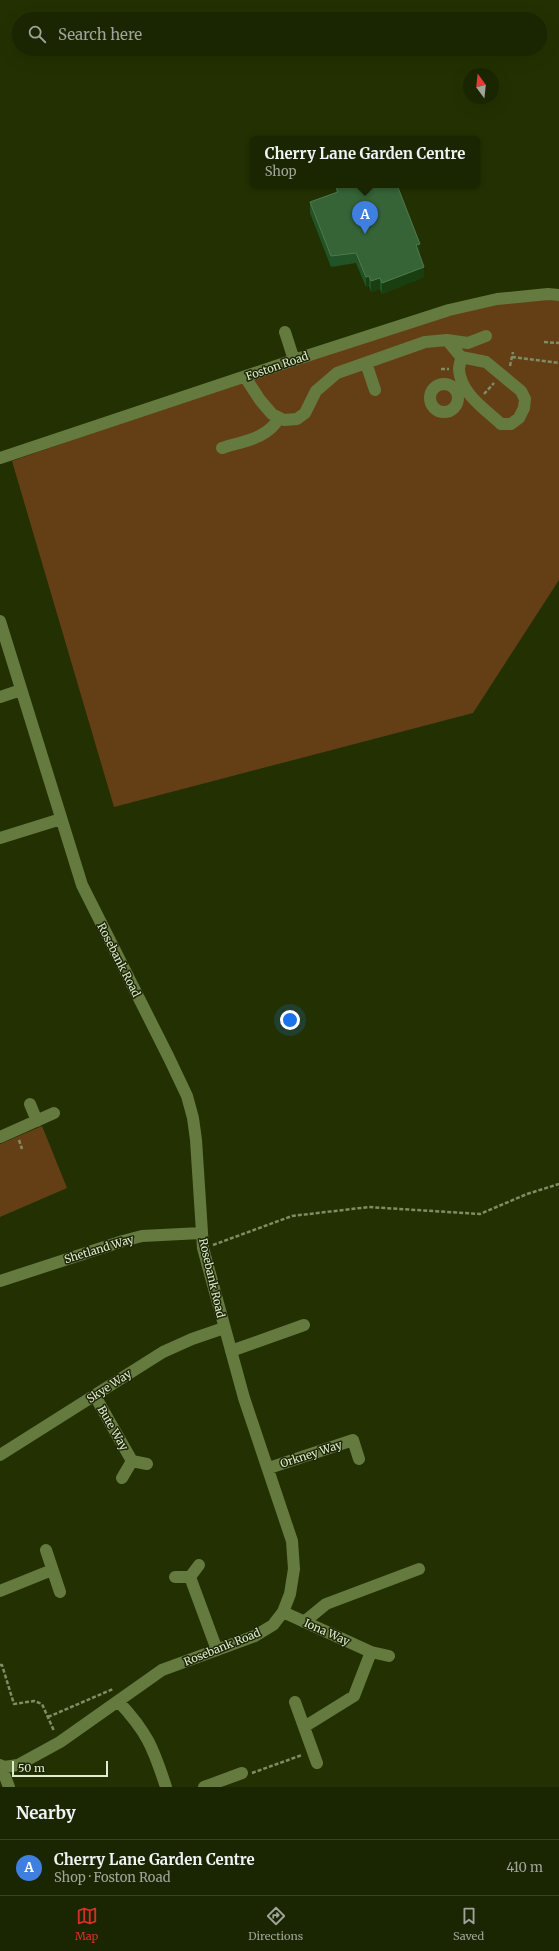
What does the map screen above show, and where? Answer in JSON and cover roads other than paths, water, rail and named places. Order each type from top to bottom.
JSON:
[{"type":"street","name":"Foston Road","points":[[0,458],[449,310],[497,299],[548,294],[559,295]]},
{"type":"street","points":[[285,332],[294,360]]},
{"type":"street","points":[[245,377],[260,400],[272,414],[284,420],[297,420],[305,413],[316,391],[337,373],[425,342],[447,340],[468,343],[486,336]]},
{"type":"street","points":[[447,340],[461,357],[486,362],[518,386],[524,399],[524,408],[519,418],[511,424],[501,424],[470,395],[464,387],[459,370],[461,357]]},
{"type":"street","points":[[366,363],[375,390]]},
{"type":"street","points":[[448,384],[459,370]]},
{"type":"street","points":[[222,448],[265,434],[274,427],[279,418]]},
{"type":"street","name":"Rosebank Road","points":[[0,621],[82,885],[187,1096],[193,1118],[196,1140],[203,1248],[244,1398],[292,1541],[294,1569],[290,1594],[283,1612],[273,1625],[255,1636],[162,1670],[60,1742],[18,1765],[2,1766]]},
{"type":"street","points":[[0,697],[21,690]]},
{"type":"street","points":[[0,838],[61,819]]},
{"type":"street","points":[[30,1104],[37,1121]]},
{"type":"street","points":[[0,1137],[54,1113]]},
{"type":"street","name":"Shetland Way","points":[[0,1281],[142,1236],[201,1233]]},
{"type":"street","points":[[231,1351],[304,1325]]},
{"type":"street","name":"Skye Way","points":[[0,1456],[163,1352],[192,1339],[224,1328]]},
{"type":"street","name":"Bute Way","points":[[94,1396],[132,1461],[147,1464]]},
{"type":"street","name":"Orkney Way","points":[[268,1468],[353,1440],[359,1460]]},
{"type":"street","name":"Bute Way","points":[[122,1478],[132,1461]]},
{"type":"street","points":[[46,1550],[60,1592]]},
{"type":"street","points":[[190,1577],[199,1565]]},
{"type":"street","points":[[304,1622],[326,1604],[419,1569]]},
{"type":"street","points":[[0,1592],[52,1570]]},
{"type":"street","points":[[175,1577],[190,1577]]},
{"type":"street","points":[[190,1577],[217,1650]]},
{"type":"street","name":"Iona Way","points":[[283,1612],[371,1652],[389,1656]]},
{"type":"street","points":[[304,1727],[354,1696],[371,1652]]},
{"type":"street","points":[[118,1700],[146,1734],[154,1749],[166,1787]]},
{"type":"street","points":[[295,1702],[317,1764]]},
{"type":"street","points":[[2,1766],[8,1787]]},
{"type":"street","points":[[204,1787],[223,1784],[242,1773]]},
{"type":"place","name":"Cherry Lane Garden Centre","points":[[365,234]]}]
